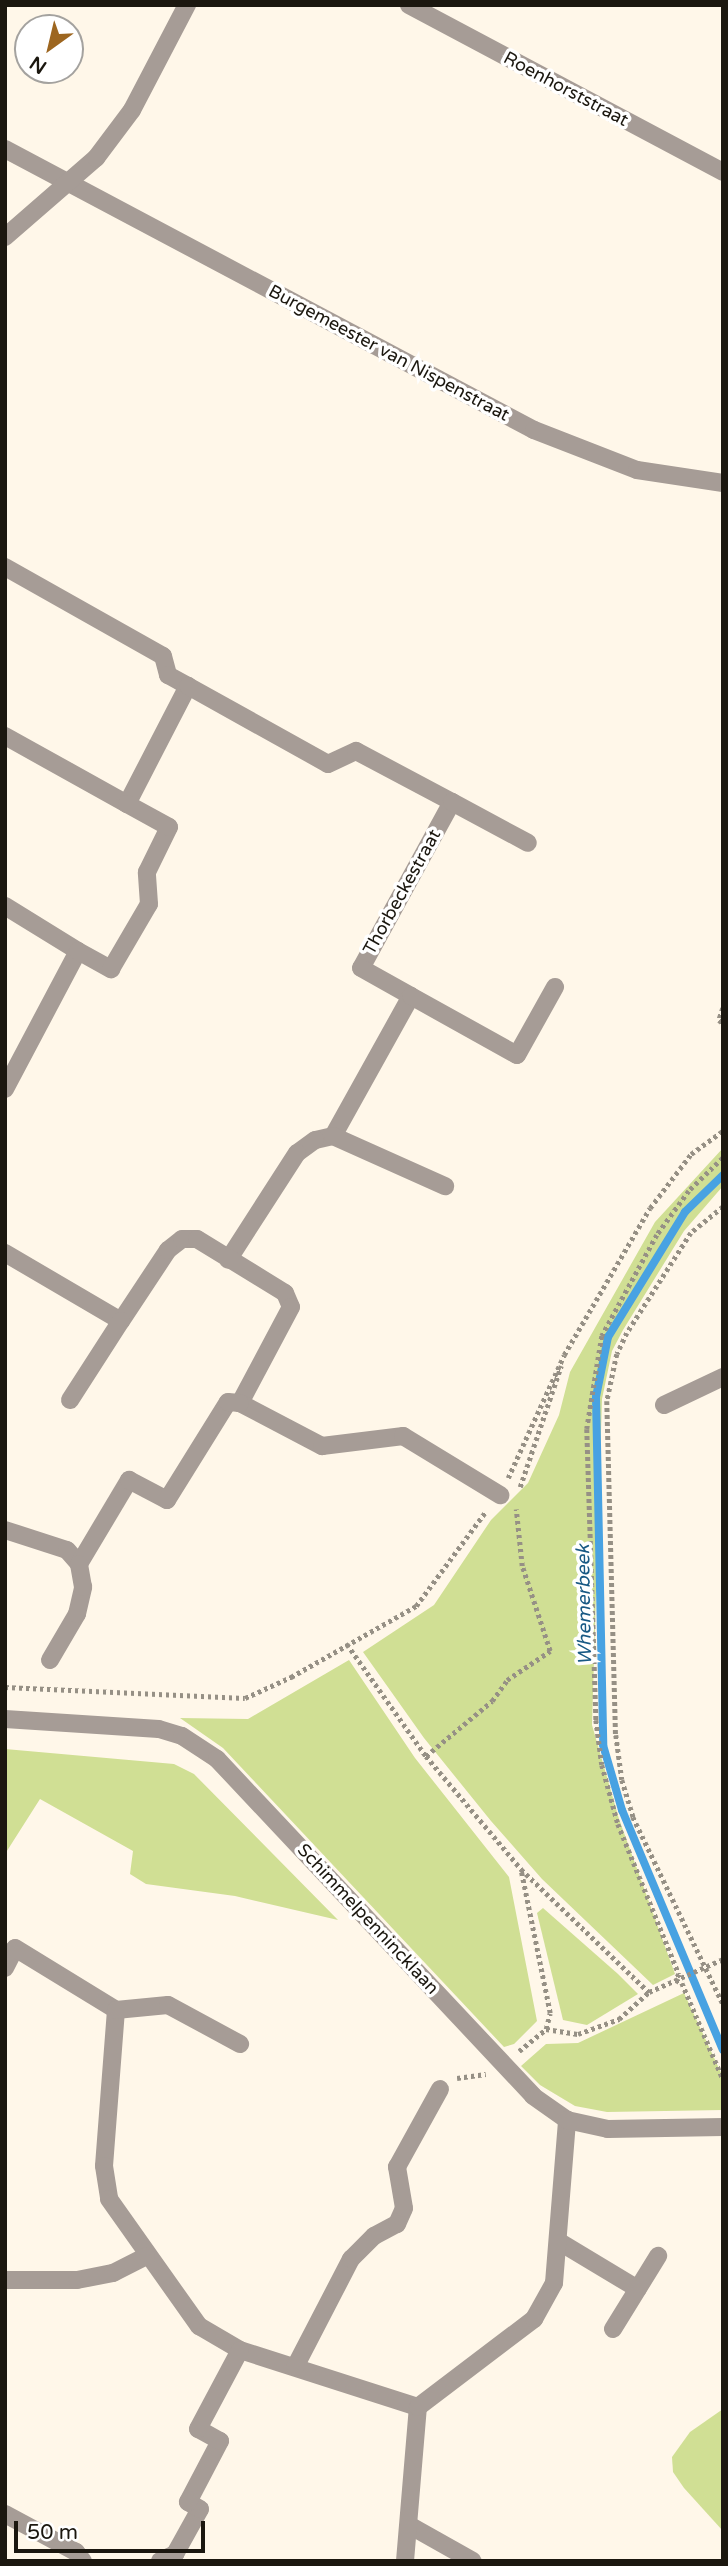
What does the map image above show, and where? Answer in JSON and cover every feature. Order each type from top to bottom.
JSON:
[{"type":"street","points":[[5,237],[71,184],[132,110],[187,5]]},
{"type":"street","name":"Roenhorststraat","points":[[409,5],[723,172]]},
{"type":"street","name":"Burgemeester van Nispenstraat","points":[[5,149],[534,430],[637,470],[723,483]]},
{"type":"street","points":[[5,568],[163,656],[168,675],[328,764],[356,751],[528,843]]},
{"type":"street","points":[[127,804],[188,686]]},
{"type":"street","points":[[5,736],[169,827],[147,872],[149,904],[111,969],[5,906]]},
{"type":"street","name":"Thorbeckestraat","points":[[452,802],[361,968],[517,1055],[555,987]]},
{"type":"street","points":[[5,1089],[78,951]]},
{"type":"street","points":[[333,1136],[411,996]]},
{"type":"street","points":[[228,1260],[297,1153],[315,1140],[333,1136],[445,1186]]},
{"type":"street","points":[[71,1399],[168,1250],[182,1239],[197,1239],[285,1293],[291,1307],[240,1403]]},
{"type":"street","points":[[5,1253],[121,1321]]},
{"type":"street","points":[[664,1405],[723,1377]]},
{"type":"street","points":[[79,1564],[129,1480],[167,1500],[228,1402],[240,1403],[322,1446],[403,1436],[500,1495]]},
{"type":"street","points":[[5,1531],[67,1550],[79,1564],[83,1587],[78,1614],[50,1660]]},
{"type":"street","name":"Schimmelpennincklaan","points":[[5,1719],[159,1729],[182,1736],[217,1759],[533,2096],[568,2120],[608,2129],[723,2127]]},
{"type":"street","points":[[5,1968],[15,1948],[116,2010],[168,2005],[240,2044]]},
{"type":"street","points":[[116,2010],[104,2166],[109,2199],[146,2256],[199,2326],[240,2350],[418,2407]]},
{"type":"street","points":[[295,2367],[351,2259],[374,2236],[397,2224],[404,2208],[397,2167],[440,2089]]},
{"type":"street","points":[[405,2561],[418,2407],[534,2319],[554,2283],[568,2120]]},
{"type":"street","points":[[558,2241],[638,2289]]},
{"type":"street","points":[[5,2280],[78,2280],[113,2273],[146,2256]]},
{"type":"street","points":[[613,2329],[658,2256]]},
{"type":"street","points":[[160,2561],[175,2554],[200,2509],[188,2502],[220,2441],[198,2429],[240,2350]]},
{"type":"street","points":[[5,2514],[76,2552],[83,2561]]},
{"type":"street","points":[[409,2525],[472,2561]]},
{"type":"path","points":[[723,1008],[719,1020],[723,1023]]},
{"type":"path","points":[[5,1687],[245,1698],[291,1677],[416,1606],[500,1495],[564,1355],[650,1208],[691,1154],[723,1131]]},
{"type":"path","points":[[677,1980],[679,1974],[618,1824],[602,1765],[595,1706],[587,1429],[601,1336],[657,1235],[690,1191],[723,1158]]},
{"type":"path","points":[[723,1207],[691,1233],[627,1333],[617,1354],[607,1401],[616,1735],[622,1780],[633,1817],[723,2004]]},
{"type":"path","points":[[426,1756],[492,1701],[507,1679],[550,1651],[522,1566],[515,1527],[525,1468],[553,1402],[564,1355]]},
{"type":"path","points":[[346,1644],[426,1756],[521,1869],[649,1992]]},
{"type":"path","points":[[440,2089],[452,2079],[479,2077],[503,2064],[546,2029],[550,2013],[521,1869]]},
{"type":"path","points":[[546,2029],[578,2034],[619,2019],[649,1992],[723,1959]]},
{"type":"path","points":[[677,1980],[682,1983],[723,2079]]},
{"type":"green space","points":[[723,1148],[723,1186],[684,1231],[623,1330],[612,1351],[602,1399],[592,1725],[619,1819],[675,1974],[653,1985],[542,1879],[491,1821],[424,1738],[363,1652],[434,1605],[491,1520],[528,1483],[559,1415],[570,1372],[655,1222]]},
{"type":"green space","points":[[349,1660],[415,1758],[509,1877],[537,2021],[514,2044],[504,2047],[223,1748],[180,1718],[248,1719]]},
{"type":"green space","points":[[5,1749],[174,1764],[194,1774],[338,1920],[235,1896],[146,1884],[130,1874],[133,1851],[40,1799],[5,1854]]},
{"type":"green space","points":[[543,1908],[638,1994],[587,2025],[563,2020],[537,1913]]},
{"type":"green space","points":[[684,1993],[723,2077],[723,2110],[607,2112],[575,2106],[540,2085],[521,2066],[546,2044],[578,2043]]},
{"type":"green space","points":[[723,2409],[723,2531],[684,2488],[673,2472],[672,2457],[690,2432]]},
{"type":"waterway","name":"Whemerbeek","points":[[723,1175],[685,1212],[608,1337],[596,1397],[603,1745],[622,1810],[723,2050]]}]
